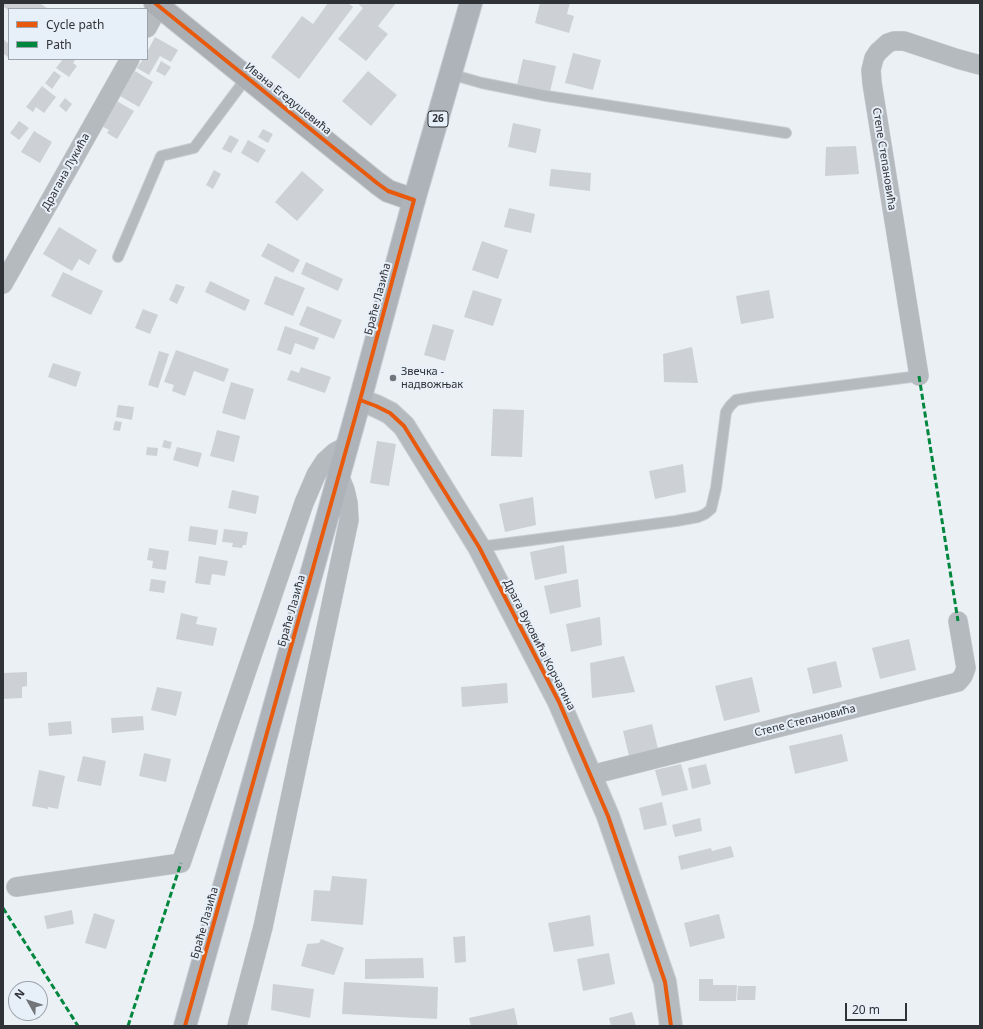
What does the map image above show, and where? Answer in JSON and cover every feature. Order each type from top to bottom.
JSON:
[{"type":"main road","name":"Браће Лазића","points":[[185,1026],[348,445],[414,200],[471,3]]},
{"type":"main road","name":"Ивана Егедушевића","points":[[157,5],[377,183],[388,191],[414,200]]},
{"type":"street","points":[[148,26],[157,5]]},
{"type":"street","name":"Степе Степановића","points":[[919,376],[871,70],[874,58],[878,52],[888,43],[894,41],[904,41],[980,65]]},
{"type":"street","name":"Драгана Лукића","points":[[3,284],[129,60]]},
{"type":"street","name":"Драга Вуковића Корчагина","points":[[360,400],[390,413],[404,426],[479,547],[559,702],[608,816],[665,982],[671,1026]]},
{"type":"street","name":"Браће Лазића","points":[[16,887],[181,863],[304,503],[316,475],[325,461],[348,445]]},
{"type":"street","points":[[237,1026],[263,927],[349,520],[348,503],[339,475]]},
{"type":"street","name":"Степе Степановића","points":[[591,775],[958,682],[964,676],[966,668],[958,621]]},
{"type":"lane","points":[[450,74],[502,88],[547,96],[786,133]]},
{"type":"lane","points":[[118,257],[161,156],[194,148],[247,77]]},
{"type":"lane","points":[[479,547],[698,517],[711,509],[716,488],[726,412],[736,400],[919,376]]},
{"type":"building","points":[[3,3],[40,3],[47,8],[8,8],[8,10],[3,6]]},
{"type":"building","points":[[328,3],[348,3],[353,7],[299,79],[271,57],[302,16],[313,24]]},
{"type":"building","points":[[357,3],[396,3],[378,26],[388,34],[366,61],[338,39],[363,8]]},
{"type":"building","points":[[540,3],[570,3],[567,14],[574,16],[569,33],[535,23]]},
{"type":"building","points":[[155,37],[178,50],[171,62],[160,56],[149,75],[137,68],[142,60],[148,60],[148,50]]},
{"type":"building","points":[[3,39],[8,43],[8,57],[3,53]]},
{"type":"building","points":[[573,53],[601,60],[593,90],[565,83]]},
{"type":"building","points":[[523,59],[556,66],[549,96],[516,89]]},
{"type":"building","points":[[62,60],[75,60],[73,63],[77,66],[69,77],[56,68]]},
{"type":"building","points":[[161,61],[171,67],[165,76],[156,71]]},
{"type":"building","points":[[54,71],[61,76],[52,89],[45,83]]},
{"type":"building","points":[[135,71],[153,82],[139,107],[120,96]]},
{"type":"building","points":[[368,71],[397,95],[371,126],[342,101]]},
{"type":"building","points":[[42,86],[56,97],[44,113],[36,107],[33,112],[26,107]]},
{"type":"building","points":[[65,98],[72,104],[66,112],[59,106]]},
{"type":"building","points":[[115,100],[134,111],[117,139],[107,133],[109,130],[100,125]]},
{"type":"building","points":[[19,121],[29,128],[19,140],[10,133]]},
{"type":"building","points":[[513,123],[541,129],[536,153],[508,147]]},
{"type":"building","points":[[263,129],[273,134],[268,143],[258,137]]},
{"type":"building","points":[[34,131],[52,142],[40,163],[21,152]]},
{"type":"building","points":[[230,135],[239,140],[231,153],[222,149]]},
{"type":"building","points":[[248,140],[266,150],[258,163],[241,153]]},
{"type":"building","points":[[856,146],[859,174],[825,176],[826,147]]},
{"type":"building","points":[[551,169],[591,173],[590,191],[549,186]]},
{"type":"building","points":[[214,170],[221,174],[213,189],[206,185]]},
{"type":"building","points":[[302,171],[324,190],[297,221],[275,202]]},
{"type":"building","points":[[509,208],[535,214],[531,233],[504,227]]},
{"type":"building","points":[[59,227],[97,250],[89,265],[79,259],[72,271],[43,254]]},
{"type":"building","points":[[482,241],[508,250],[498,279],[472,270]]},
{"type":"building","points":[[268,243],[300,260],[293,273],[261,256]]},
{"type":"building","points":[[306,262],[343,279],[338,291],[301,274]]},
{"type":"building","points":[[63,272],[103,291],[91,315],[51,296]]},
{"type":"building","points":[[275,276],[305,288],[293,316],[264,304]]},
{"type":"building","points":[[210,281],[250,300],[245,311],[205,292]]},
{"type":"building","points":[[176,284],[185,287],[177,304],[169,300]]},
{"type":"building","points":[[473,290],[502,299],[493,326],[464,317]]},
{"type":"building","points":[[769,290],[774,318],[741,324],[736,296]]},
{"type":"building","points":[[307,306],[342,320],[334,339],[299,325]]},
{"type":"building","points":[[143,309],[158,315],[150,334],[135,328]]},
{"type":"building","points":[[433,324],[454,330],[445,361],[424,355]]},
{"type":"building","points":[[285,326],[319,338],[314,350],[295,343],[291,355],[277,350]]},
{"type":"building","points":[[692,347],[698,383],[664,382],[663,354]]},
{"type":"building","points":[[176,350],[229,369],[224,382],[194,371],[185,396],[172,391],[174,385],[164,382]]},
{"type":"building","points":[[159,351],[169,354],[158,388],[148,385]]},
{"type":"building","points":[[53,363],[81,372],[76,387],[48,377]]},
{"type":"building","points":[[301,367],[331,377],[325,393],[287,380],[291,370],[299,373]]},
{"type":"building","points":[[231,382],[254,389],[245,420],[222,413]]},
{"type":"building","points":[[118,405],[134,407],[132,420],[116,417]]},
{"type":"building","points":[[493,409],[524,410],[522,457],[491,456]]},
{"type":"building","points":[[115,421],[122,422],[120,431],[113,430]]},
{"type":"building","points":[[217,430],[240,436],[234,462],[210,456]]},
{"type":"building","points":[[164,440],[172,442],[170,449],[162,447]]},
{"type":"building","points":[[377,441],[396,444],[389,486],[370,483]]},
{"type":"building","points":[[147,447],[158,448],[157,456],[146,455]]},
{"type":"building","points":[[177,447],[202,453],[198,467],[173,460]]},
{"type":"building","points":[[683,464],[686,492],[655,499],[649,471]]},
{"type":"building","points":[[232,490],[259,496],[256,514],[228,508]]},
{"type":"building","points":[[533,497],[536,525],[505,532],[499,504]]},
{"type":"building","points":[[190,526],[218,530],[216,545],[188,541]]},
{"type":"building","points":[[224,529],[248,532],[246,545],[243,545],[242,548],[232,547],[233,543],[222,542]]},
{"type":"building","points":[[564,545],[567,573],[535,580],[530,552]]},
{"type":"building","points":[[149,548],[169,551],[166,570],[152,568],[153,561],[147,560]]},
{"type":"building","points":[[199,556],[228,561],[225,576],[212,574],[210,585],[195,583]]},
{"type":"building","points":[[151,579],[166,581],[164,593],[149,591]]},
{"type":"building","points":[[578,579],[581,607],[550,614],[544,586]]},
{"type":"building","points":[[181,613],[198,617],[196,624],[217,628],[213,646],[176,639]]},
{"type":"building","points":[[600,617],[602,645],[571,652],[566,624]]},
{"type":"building","points":[[909,639],[916,670],[880,679],[872,648]]},
{"type":"building","points":[[624,656],[635,692],[592,698],[590,663]]},
{"type":"building","points":[[836,661],[842,687],[813,694],[807,668]]},
{"type":"building","points":[[27,672],[27,686],[22,687],[22,698],[3,699],[3,673]]},
{"type":"building","points":[[752,677],[760,712],[724,721],[715,686]]},
{"type":"building","points":[[507,683],[508,703],[462,707],[461,687]]},
{"type":"building","points":[[157,687],[182,692],[176,716],[151,710]]},
{"type":"building","points":[[143,716],[144,730],[112,733],[111,718]]},
{"type":"building","points":[[71,721],[72,734],[49,736],[48,723]]},
{"type":"building","points":[[652,724],[659,753],[630,760],[623,731]]},
{"type":"building","points":[[842,734],[848,761],[795,774],[789,746]]},
{"type":"building","points":[[144,753],[171,759],[166,782],[139,776]]},
{"type":"building","points":[[83,756],[106,761],[101,786],[77,781]]},
{"type":"building","points":[[681,764],[688,790],[662,796],[655,770]]},
{"type":"building","points":[[706,764],[711,784],[692,789],[688,768]]},
{"type":"building","points":[[39,770],[65,776],[58,809],[32,806]]},
{"type":"building","points":[[662,802],[667,825],[644,830],[639,808]]},
{"type":"building","points":[[700,818],[702,831],[675,837],[672,825]]},
{"type":"building","points":[[731,846],[734,857],[681,870],[678,856],[711,848],[712,851]]},
{"type":"building","points":[[332,876],[367,879],[363,925],[311,921],[314,890],[330,891]]},
{"type":"building","points":[[72,910],[74,924],[47,929],[44,916]]},
{"type":"building","points":[[94,913],[115,920],[106,949],[85,943]]},
{"type":"building","points":[[719,914],[725,938],[690,947],[684,923]]},
{"type":"building","points":[[590,915],[594,946],[554,952],[548,923]]},
{"type":"building","points":[[465,936],[466,962],[455,963],[453,937]]},
{"type":"building","points":[[321,939],[344,948],[334,975],[301,966],[307,944],[319,943]]},
{"type":"building","points":[[609,953],[615,984],[583,991],[577,959]]},
{"type":"building","points":[[423,958],[424,978],[365,979],[365,959]]},
{"type":"building","points":[[699,979],[713,979],[713,985],[737,985],[736,1001],[699,1001]]},
{"type":"building","points":[[344,982],[438,987],[437,1019],[342,1014]]},
{"type":"building","points":[[273,984],[314,989],[310,1018],[271,1010]]},
{"type":"building","points":[[738,986],[756,986],[755,1000],[737,1000]]},
{"type":"building","points":[[514,1008],[518,1026],[471,1026],[469,1018]]},
{"type":"building","points":[[632,1012],[636,1026],[611,1026],[609,1018]]},
{"type":"marked path","points":[[919,376],[958,621]]},
{"type":"marked path","points":[[128,1026],[181,863]]},
{"type":"marked path","points":[[3,908],[78,1026]]},
{"type":"cycle path","points":[[155,3],[377,183],[388,191],[414,200],[360,400],[185,1026]]},
{"type":"cycle path","points":[[360,400],[390,413],[404,426],[479,547],[559,702],[608,816],[665,982],[671,1026]]},
{"type":"place","name":"Звечка - надвожњак","points":[[393,378]]}]
